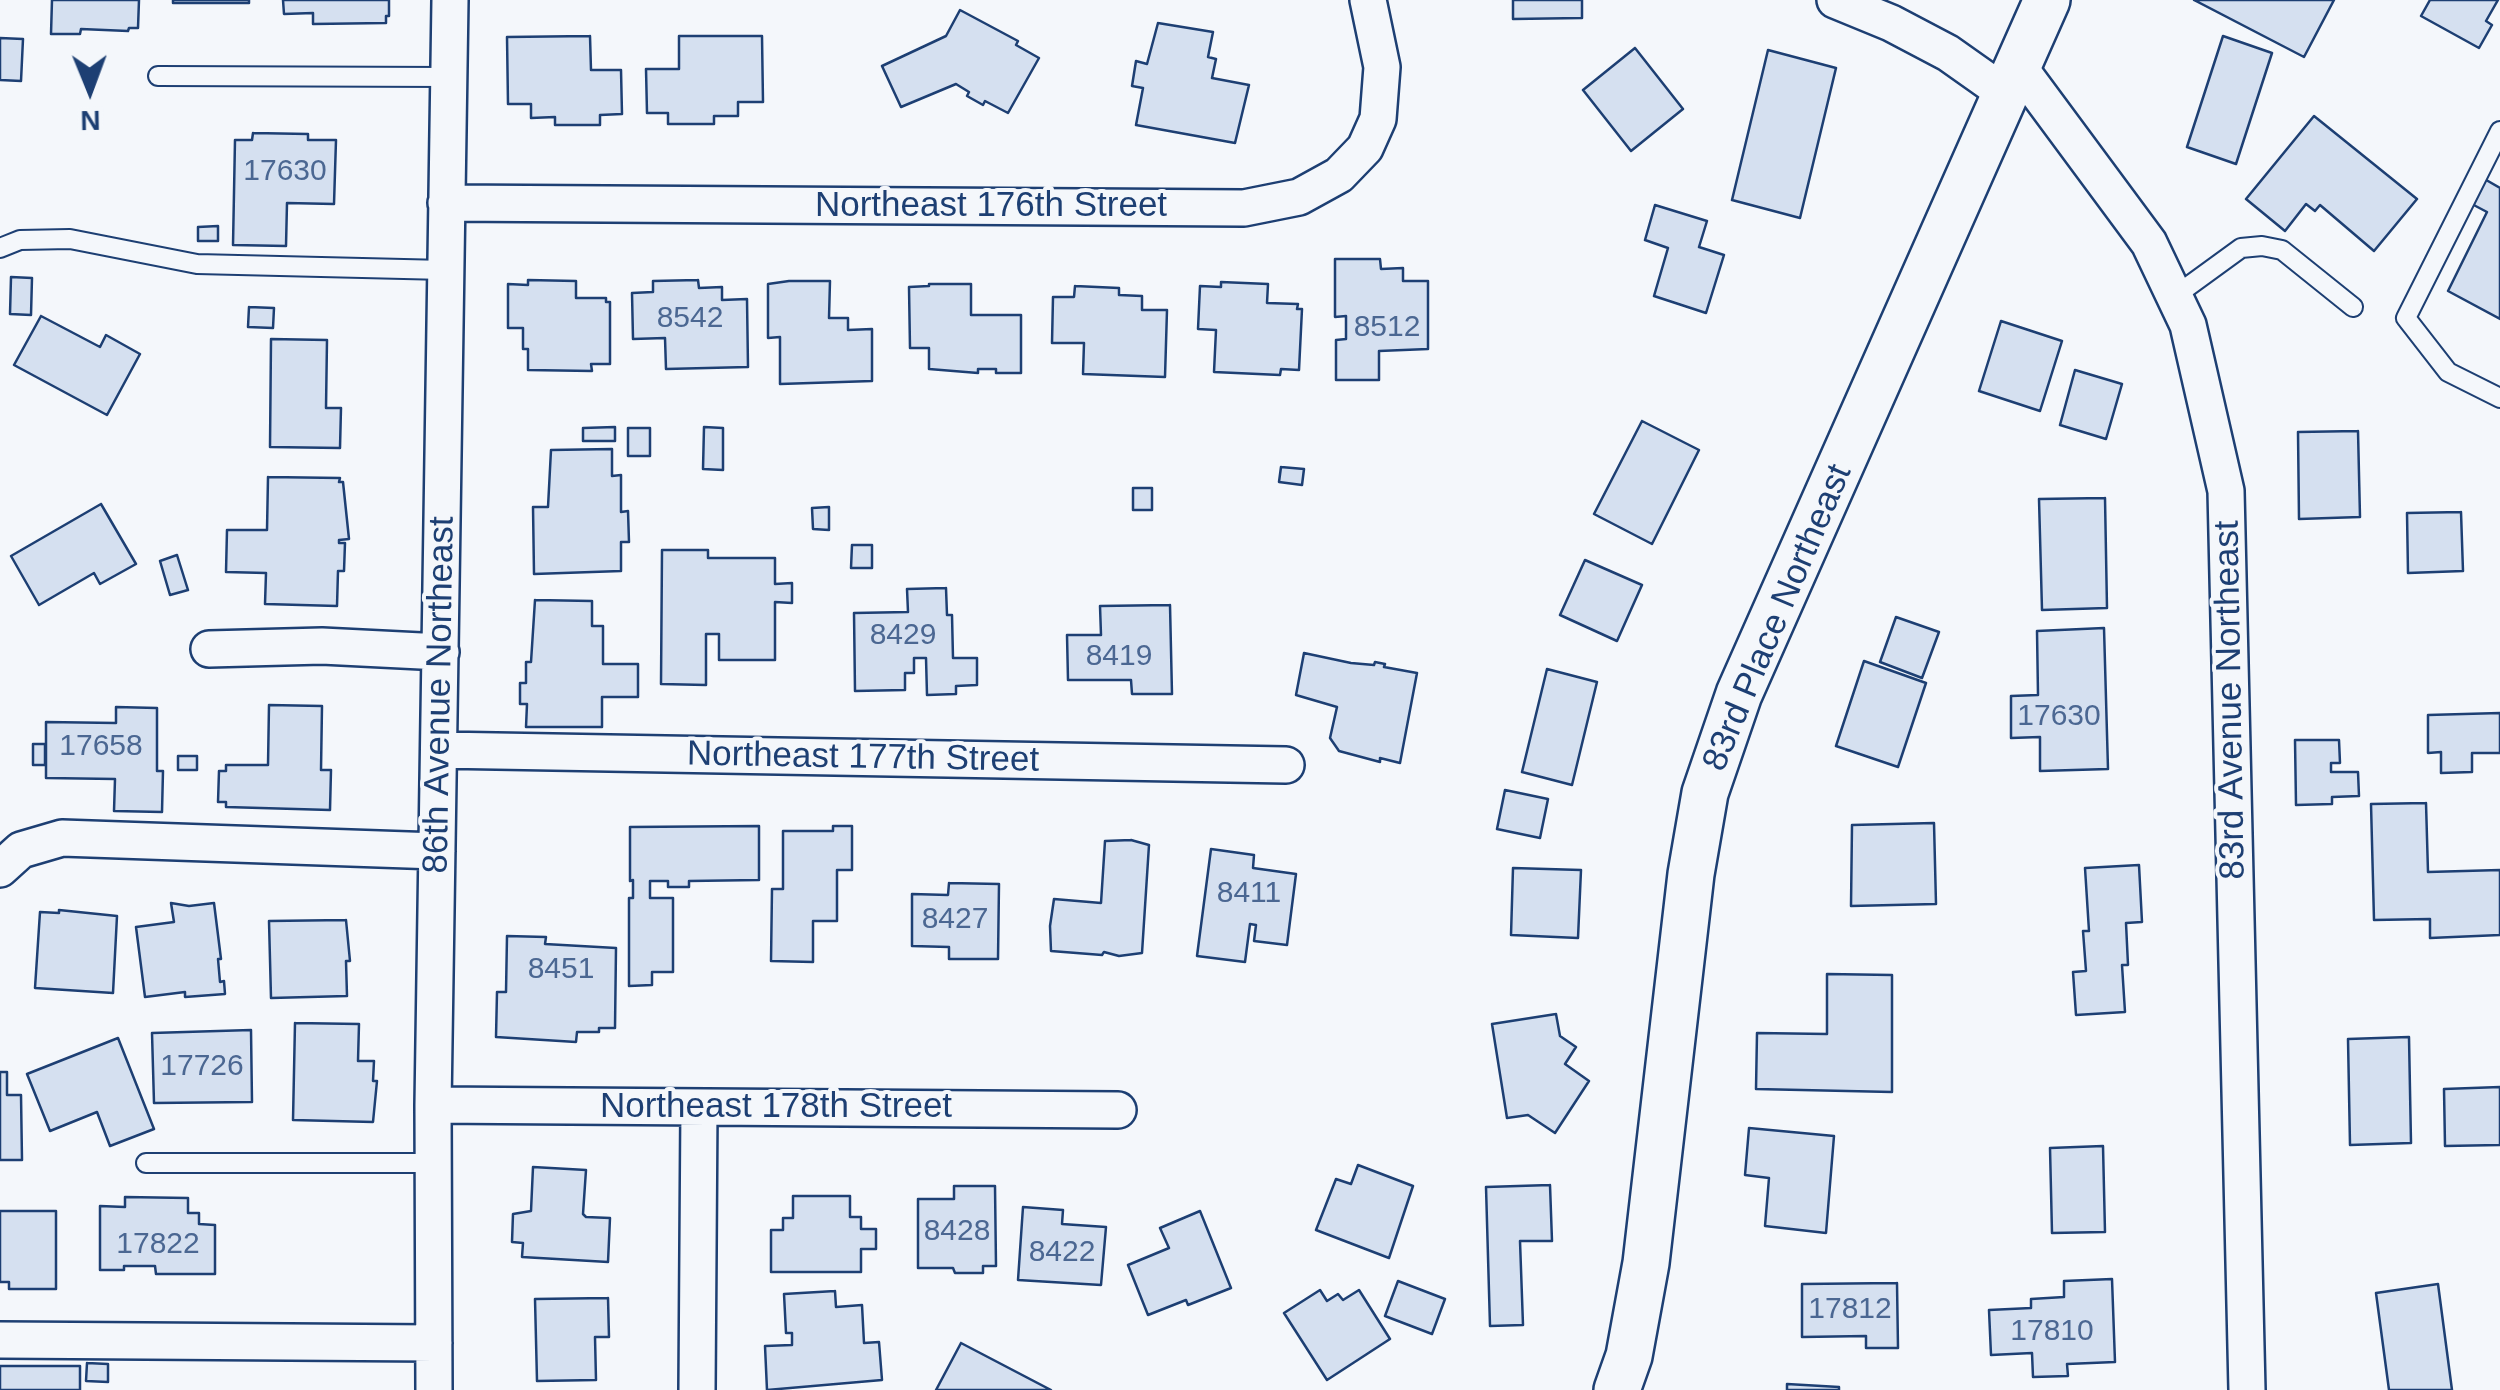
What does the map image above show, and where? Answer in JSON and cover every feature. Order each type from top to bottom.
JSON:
[{"type":"street","name":"86th Avenue Northeast","points":[[434,1390],[433,1105],[450,0]]},
{"type":"street","name":"Northeast 176th Street","points":[[446,203],[1244,208],[1299,197],[1339,175],[1365,148],[1378,119],[1382,67],[1368,0]]},
{"type":"street","name":"83rd Avenue Northeast","points":[[1835,0],[2012,80],[2149,242],[2188,325],[2226,491],[2247,1390]]},
{"type":"street","name":"83rd Place Northeast","points":[[1617,1390],[1630,1356],[1646,1264],[1705,794],[1739,694],[2046,0]]},
{"type":"street","points":[[209,650],[322,646],[440,652]]},
{"type":"street","name":"Northeast 177th Street","points":[[440,750],[1286,765]]},
{"type":"street","points":[[0,868],[21,850],[62,838],[438,851]]},
{"type":"street","name":"Northeast 178th Street","points":[[433,1105],[1118,1110]]},
{"type":"street","points":[[697,1390],[699,1106]]},
{"type":"street","points":[[0,1340],[434,1343]]},
{"type":"lane","points":[[158,76],[449,77]]},
{"type":"lane","points":[[2500,130],[2406,318],[2448,372],[2500,398]]},
{"type":"lane","points":[[0,248],[20,240],[70,239],[197,264],[445,270]]},
{"type":"lane","points":[[2175,296],[2241,248],[2262,246],[2282,250],[2353,307]]},
{"type":"lane","points":[[146,1163],[433,1163]]},
{"type":"building","points":[[52,0],[139,0],[138,28],[51,34]]},
{"type":"building","points":[[249,0],[249,3],[173,3]]},
{"type":"building","points":[[283,0],[389,0],[389,16],[386,23],[313,24],[313,13],[284,14]]},
{"type":"building","points":[[1513,0],[1582,0],[1582,18],[1513,19]]},
{"type":"building","points":[[2194,0],[2334,0],[2304,57]]},
{"type":"building","points":[[2430,0],[2498,0],[2486,21],[2492,25],[2479,48],[2421,16]]},
{"type":"building","points":[[960,10],[1018,41],[1016,45],[1039,58],[1008,113],[985,101],[983,105],[956,84],[901,107],[882,66],[946,36]]},
{"type":"building","points":[[1158,23],[1213,32],[1208,57],[1216,59],[1212,78],[1249,85],[1235,143],[1136,125],[1143,88],[1132,86],[1136,61],[1147,64]]},
{"type":"building","points":[[590,36],[591,70],[621,70],[622,114],[600,115],[600,125],[555,125],[555,117],[531,118],[531,104],[508,104],[507,37]]},
{"type":"building","points":[[679,36],[762,36],[763,102],[738,102],[738,116],[714,116],[714,124],[668,124],[668,113],[647,113],[646,69],[679,69]]},
{"type":"building","points":[[2223,36],[2272,53],[2236,164],[2187,147]]},
{"type":"building","points":[[0,38],[23,39],[21,81],[0,80]]},
{"type":"building","points":[[1635,48],[1683,109],[1631,151],[1583,90]]},
{"type":"building","points":[[1768,50],[1836,68],[1800,218],[1732,200]]},
{"type":"building","points":[[2314,116],[2417,199],[2374,251],[2320,205],[2315,211],[2306,204],[2285,231],[2246,199]]},
{"type":"building","points":[[253,133],[308,134],[308,140],[336,140],[334,204],[287,203],[286,246],[233,245],[235,140],[252,140]]},
{"type":"building","points":[[2481,177],[2500,188],[2500,319],[2448,291],[2487,212],[2468,202]]},
{"type":"building","points":[[1655,205],[1707,221],[1699,247],[1724,255],[1706,313],[1654,296],[1668,248],[1645,240]]},
{"type":"building","points":[[218,226],[218,241],[198,241],[198,227]]},
{"type":"building","points":[[1335,259],[1380,259],[1381,269],[1403,268],[1403,281],[1428,281],[1428,349],[1379,351],[1379,380],[1336,380],[1336,340],[1346,339],[1346,316],[1335,317]]},
{"type":"building","points":[[11,277],[32,278],[31,315],[10,314]]},
{"type":"building","points":[[528,280],[576,281],[576,298],[606,298],[610,302],[610,364],[591,364],[592,371],[528,370],[523,328],[508,328],[508,284],[528,285]]},
{"type":"building","points":[[698,280],[699,288],[722,287],[722,300],[747,299],[748,367],[666,369],[665,338],[633,339],[632,293],[653,292],[653,281]]},
{"type":"building","points":[[830,281],[829,318],[848,318],[848,330],[872,329],[872,381],[780,384],[780,337],[768,338],[768,284]]},
{"type":"building","points":[[1221,282],[1268,284],[1267,303],[1298,304],[1297,309],[1302,309],[1299,370],[1281,369],[1280,375],[1214,372],[1216,330],[1198,329],[1200,286],[1221,287]]},
{"type":"building","points":[[971,284],[971,315],[1021,315],[1021,373],[929,369],[929,348],[910,348],[909,287]]},
{"type":"building","points":[[1075,286],[1119,288],[1119,295],[1142,296],[1142,310],[1167,310],[1165,377],[1083,374],[1084,343],[1052,343],[1053,297],[1074,297]]},
{"type":"building","points":[[249,307],[274,308],[273,328],[248,327]]},
{"type":"building","points":[[41,316],[100,347],[106,335],[140,354],[107,415],[14,365]]},
{"type":"building","points":[[2001,321],[2062,341],[2040,411],[1979,391]]},
{"type":"building","points":[[271,339],[327,340],[326,408],[341,408],[340,448],[270,447]]},
{"type":"building","points":[[2075,370],[2122,384],[2106,439],[2060,425]]},
{"type":"building","points":[[1642,421],[1699,450],[1652,544],[1594,514]]},
{"type":"building","points":[[615,427],[615,441],[583,441],[583,428]]},
{"type":"building","points":[[704,427],[723,428],[723,470],[703,469]]},
{"type":"building","points":[[628,428],[650,428],[650,456],[628,456]]},
{"type":"building","points":[[2358,431],[2360,517],[2299,519],[2298,432]]},
{"type":"building","points":[[612,449],[612,476],[621,475],[621,512],[628,511],[629,542],[621,542],[621,571],[534,574],[533,507],[548,507],[551,450]]},
{"type":"building","points":[[1281,467],[1304,469],[1302,485],[1279,482]]},
{"type":"building","points":[[268,477],[340,478],[339,482],[343,482],[349,539],[339,540],[345,543],[344,571],[338,571],[337,606],[265,604],[266,573],[226,572],[227,530],[267,530]]},
{"type":"building","points":[[1133,488],[1152,488],[1152,510],[1133,510]]},
{"type":"building","points":[[2105,498],[2107,608],[2042,610],[2039,499]]},
{"type":"building","points":[[101,504],[136,564],[100,584],[94,573],[39,605],[11,556]]},
{"type":"building","points":[[829,507],[829,530],[813,529],[812,508]]},
{"type":"building","points":[[2461,512],[2463,571],[2408,573],[2407,513]]},
{"type":"building","points":[[852,545],[872,545],[872,568],[851,568]]},
{"type":"building","points":[[662,550],[708,550],[708,558],[775,558],[775,584],[792,583],[792,603],[775,602],[775,660],[719,660],[719,634],[706,634],[706,685],[661,684]]},
{"type":"building","points":[[177,555],[188,590],[170,595],[160,561]]},
{"type":"building","points":[[1585,560],[1642,585],[1617,641],[1560,615]]},
{"type":"building","points":[[946,588],[947,615],[952,615],[953,658],[977,658],[977,685],[956,686],[956,694],[927,695],[926,658],[914,658],[914,673],[905,673],[905,690],[855,691],[854,613],[908,612],[907,589]]},
{"type":"building","points":[[535,600],[592,601],[592,626],[603,626],[603,664],[638,664],[638,697],[602,697],[602,727],[526,727],[527,704],[520,704],[520,683],[526,683],[526,662],[531,662]]},
{"type":"building","points":[[1170,605],[1172,694],[1132,694],[1131,680],[1068,680],[1067,635],[1101,635],[1100,606]]},
{"type":"building","points":[[1896,617],[1939,632],[1922,678],[1880,662]]},
{"type":"building","points":[[2104,628],[2108,769],[2040,771],[2040,737],[2011,738],[2011,696],[2038,695],[2037,631]]},
{"type":"building","points":[[1304,653],[1351,663],[1375,662],[1417,673],[1400,763],[1339,751],[1330,738],[1337,707],[1296,695]]},
{"type":"building","points":[[1864,661],[1926,683],[1898,767],[1836,746]]},
{"type":"building","points":[[1547,669],[1597,682],[1572,785],[1522,772]]},
{"type":"building","points":[[269,705],[322,706],[321,770],[331,770],[330,810],[226,807],[226,802],[218,802],[219,771],[226,771],[226,765],[268,765]]},
{"type":"building","points":[[116,707],[157,708],[157,771],[163,771],[162,812],[114,811],[115,779],[46,778],[46,722],[116,723]]},
{"type":"building","points":[[2500,713],[2500,753],[2472,753],[2472,772],[2441,773],[2441,752],[2428,753],[2428,715]]},
{"type":"building","points":[[2295,740],[2339,740],[2340,763],[2331,763],[2331,772],[2358,772],[2359,796],[2332,797],[2332,804],[2296,805]]},
{"type":"building","points":[[33,744],[45,744],[45,765],[33,765]]},
{"type":"building","points":[[178,756],[197,756],[197,770],[178,770]]},
{"type":"building","points":[[1505,790],[1548,799],[1540,838],[1497,829]]},
{"type":"building","points":[[2426,803],[2428,872],[2500,870],[2500,935],[2430,938],[2430,919],[2374,920],[2371,804]]},
{"type":"building","points":[[1934,823],[1936,904],[1851,906],[1852,825]]},
{"type":"building","points":[[759,826],[759,880],[689,881],[689,887],[668,887],[668,881],[650,881],[650,898],[673,898],[673,972],[652,972],[652,985],[629,986],[629,898],[633,898],[630,827]]},
{"type":"building","points":[[833,826],[852,826],[852,870],[837,870],[837,921],[813,921],[813,962],[771,961],[772,889],[783,889],[783,831],[833,831]]},
{"type":"building","points":[[1131,840],[1149,845],[1142,953],[1119,956],[1051,951],[1054,899],[1101,903],[1105,841]]},
{"type":"building","points":[[1211,849],[1254,855],[1253,868],[1296,874],[1287,945],[1254,941],[1256,925],[1250,924],[1245,962],[1197,956]]},
{"type":"building","points":[[2139,865],[2142,922],[2126,923],[2128,965],[2122,965],[2125,1012],[2076,1015],[2073,972],[2086,971],[2083,931],[2089,931],[2085,868]]},
{"type":"building","points":[[1513,868],[1581,870],[1578,938],[1511,935]]},
{"type":"building","points":[[949,883],[999,884],[998,959],[949,959],[949,947],[912,946],[912,894],[948,895]]},
{"type":"building","points":[[171,903],[214,903],[220,982],[224,981],[225,994],[185,997],[185,992],[145,997],[136,927],[174,922]]},
{"type":"building","points":[[40,912],[117,916],[113,993],[35,988]]},
{"type":"building","points":[[346,920],[350,961],[346,961],[347,996],[271,998],[269,921]]},
{"type":"building","points":[[507,936],[546,937],[545,944],[616,948],[615,1028],[577,1032],[576,1042],[496,1037],[497,992],[506,992]]},
{"type":"building","points":[[1827,974],[1892,975],[1892,1092],[1756,1089],[1757,1033],[1827,1034]]},
{"type":"building","points":[[1556,1014],[1560,1036],[1576,1047],[1565,1064],[1589,1081],[1555,1133],[1528,1115],[1507,1118],[1492,1024]]},
{"type":"building","points":[[295,1023],[359,1024],[358,1061],[374,1061],[373,1081],[377,1081],[373,1122],[293,1120]]},
{"type":"building","points":[[251,1030],[252,1102],[154,1103],[152,1033]]},
{"type":"building","points":[[2409,1037],[2411,1143],[2350,1145],[2348,1039]]},
{"type":"building","points":[[118,1038],[154,1129],[110,1146],[97,1112],[50,1131],[27,1074]]},
{"type":"building","points":[[0,1072],[7,1072],[7,1095],[21,1095],[22,1160],[0,1160]]},
{"type":"building","points":[[2500,1087],[2500,1145],[2445,1146],[2444,1089]]},
{"type":"building","points":[[1749,1128],[1834,1136],[1826,1233],[1765,1226],[1769,1178],[1745,1175]]},
{"type":"building","points":[[2103,1146],[2105,1232],[2052,1233],[2050,1148]]},
{"type":"building","points":[[1358,1165],[1413,1186],[1389,1258],[1316,1230],[1336,1179],[1351,1184]]},
{"type":"building","points":[[533,1167],[586,1170],[583,1214],[610,1218],[608,1262],[522,1257],[523,1243],[512,1242],[513,1214],[531,1211]]},
{"type":"building","points":[[1550,1185],[1552,1241],[1520,1241],[1523,1325],[1490,1326],[1486,1187]]},
{"type":"building","points":[[954,1186],[995,1186],[996,1266],[983,1266],[983,1273],[918,1268],[918,1199],[954,1199]]},
{"type":"building","points":[[793,1196],[850,1196],[850,1217],[861,1217],[861,1229],[876,1229],[876,1249],[861,1249],[861,1272],[771,1272],[771,1230],[783,1230],[783,1218],[793,1218]]},
{"type":"building","points":[[125,1197],[188,1198],[188,1213],[199,1213],[199,1224],[215,1225],[215,1274],[156,1274],[155,1266],[100,1270],[100,1206],[125,1207]]},
{"type":"building","points":[[1023,1207],[1063,1210],[1062,1224],[1106,1227],[1101,1285],[1018,1280]]},
{"type":"building","points":[[0,1211],[56,1211],[56,1289],[9,1289],[9,1282],[0,1282]]},
{"type":"building","points":[[1200,1211],[1231,1288],[1148,1315],[1128,1265],[1169,1248],[1160,1228]]},
{"type":"building","points":[[2112,1279],[2115,1362],[2067,1364],[2068,1376],[2033,1377],[2032,1353],[1991,1355],[1989,1310],[2031,1308],[2031,1299],[2064,1297],[2064,1281]]},
{"type":"building","points":[[1398,1281],[1445,1299],[1432,1334],[1385,1316]]},
{"type":"building","points":[[1897,1283],[1898,1348],[1866,1348],[1866,1336],[1802,1337],[1802,1284]]},
{"type":"building","points":[[2438,1284],[2452,1390],[2389,1390],[2376,1293]]},
{"type":"building","points":[[1320,1290],[1327,1301],[1338,1294],[1343,1300],[1359,1290],[1390,1339],[1327,1380],[1284,1313]]},
{"type":"building","points":[[835,1291],[836,1307],[862,1305],[864,1343],[879,1342],[882,1380],[767,1390],[765,1346],[792,1345],[792,1333],[786,1333],[784,1294]]},
{"type":"building","points":[[608,1298],[609,1337],[595,1337],[596,1380],[537,1381],[535,1299]]},
{"type":"building","points":[[961,1343],[1051,1390],[936,1390]]},
{"type":"building","points":[[87,1363],[108,1364],[108,1382],[86,1381]]},
{"type":"building","points":[[0,1366],[80,1366],[80,1390],[0,1390]]},
{"type":"building","points":[[1787,1384],[1839,1387],[1839,1390],[1787,1390]]}]
